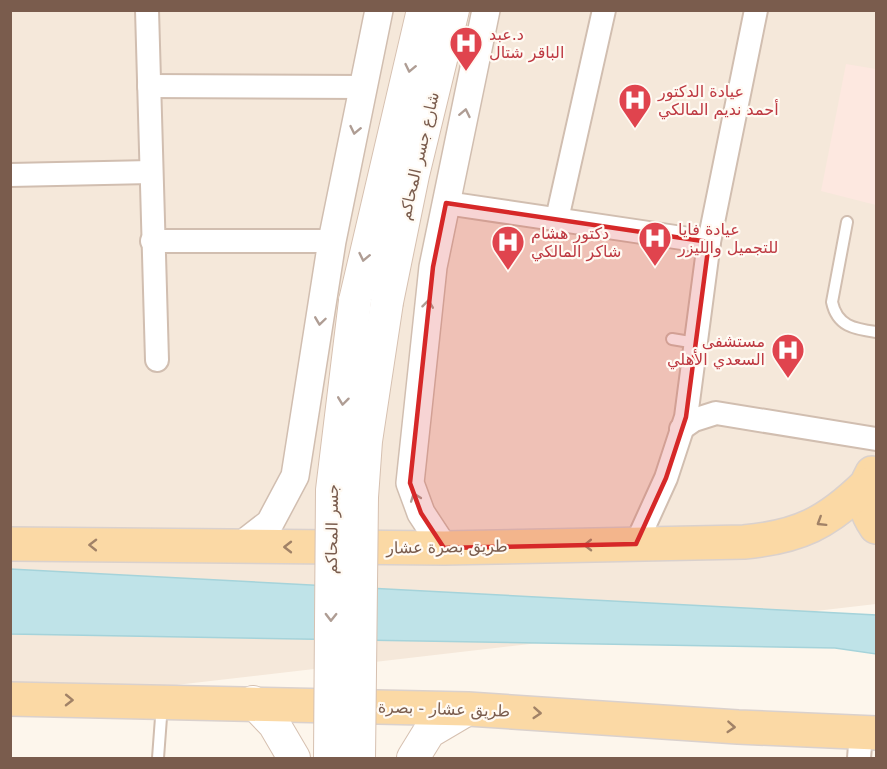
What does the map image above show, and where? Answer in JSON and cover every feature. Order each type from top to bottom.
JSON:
[{"type":"main road","name":"جسر المحاكم","points":[[330,759],[332,490],[355,302],[423,10]]},
{"type":"main road","name":"شارع جسر المحاكم","points":[[387,302],[413,175],[453,10]]},
{"type":"main road","name":"جسر المحاكم","points":[[359,759],[362,497],[366,441],[387,302]]},
{"type":"main road","name":"طريق بصرة عشار","points":[[10,544],[444,548],[744,542],[779,539],[812,528],[841,510],[871,476]]},
{"type":"main road","points":[[871,476],[866,507],[876,527]]},
{"type":"main road","name":"طريق عشار - بصرة","points":[[10,699],[253,702],[468,709],[738,727],[865,741]]},
{"type":"main road","points":[[253,702],[274,724],[294,759]]},
{"type":"main road","points":[[413,759],[429,732],[468,709]]},
{"type":"street","points":[[147,10],[157,360]]},
{"type":"street","points":[[239,547],[270,523],[295,476],[332,241],[379,10]]},
{"type":"street","points":[[444,548],[421,513],[410,483],[432,267],[486,10]]},
{"type":"street","points":[[557,219],[604,10]]},
{"type":"street","points":[[636,544],[666,478],[686,417],[709,242],[756,10]]},
{"type":"street","points":[[149,86],[364,87]]},
{"type":"street","points":[[10,175],[151,172]]},
{"type":"street","points":[[446,203],[709,242]]},
{"type":"street","points":[[152,241],[332,241]]},
{"type":"street","points":[[694,354],[697,377],[712,400],[736,415]]},
{"type":"street","points":[[681,429],[704,416],[716,413],[876,439]]},
{"type":"lane","points":[[847,222],[832,302],[834,314],[842,324],[876,332]]},
{"type":"lane","points":[[672,339],[694,354]]},
{"type":"lane","points":[[158,759],[162,701]]},
{"type":"highlighted area","points":[[446,203],[709,242],[686,417],[666,478],[636,544],[444,548],[421,513],[410,483],[433,267]]},
{"type":"shaded area","points":[[10,11],[876,11],[876,604],[11,704]]},
{"type":"shaded area","points":[[846,64],[876,69],[876,205],[821,191]]},
{"type":"water","points":[[10,569],[876,615],[876,654],[835,648],[11,634]]},
{"type":"place","name":"د.عبد الباقر شتال","points":[[466,72]]},
{"type":"place","name":"عيادة الدكتور أحمد نديم المالكي","points":[[635,129]]},
{"type":"place","name":"عيادة فايا للتجميل والليزر","points":[[655,267]]},
{"type":"place","name":"دكتور هشام شاكر المالكي","points":[[508,271]]},
{"type":"place","name":"مستشفى السعدي الأهلي","points":[[788,379]]}]
